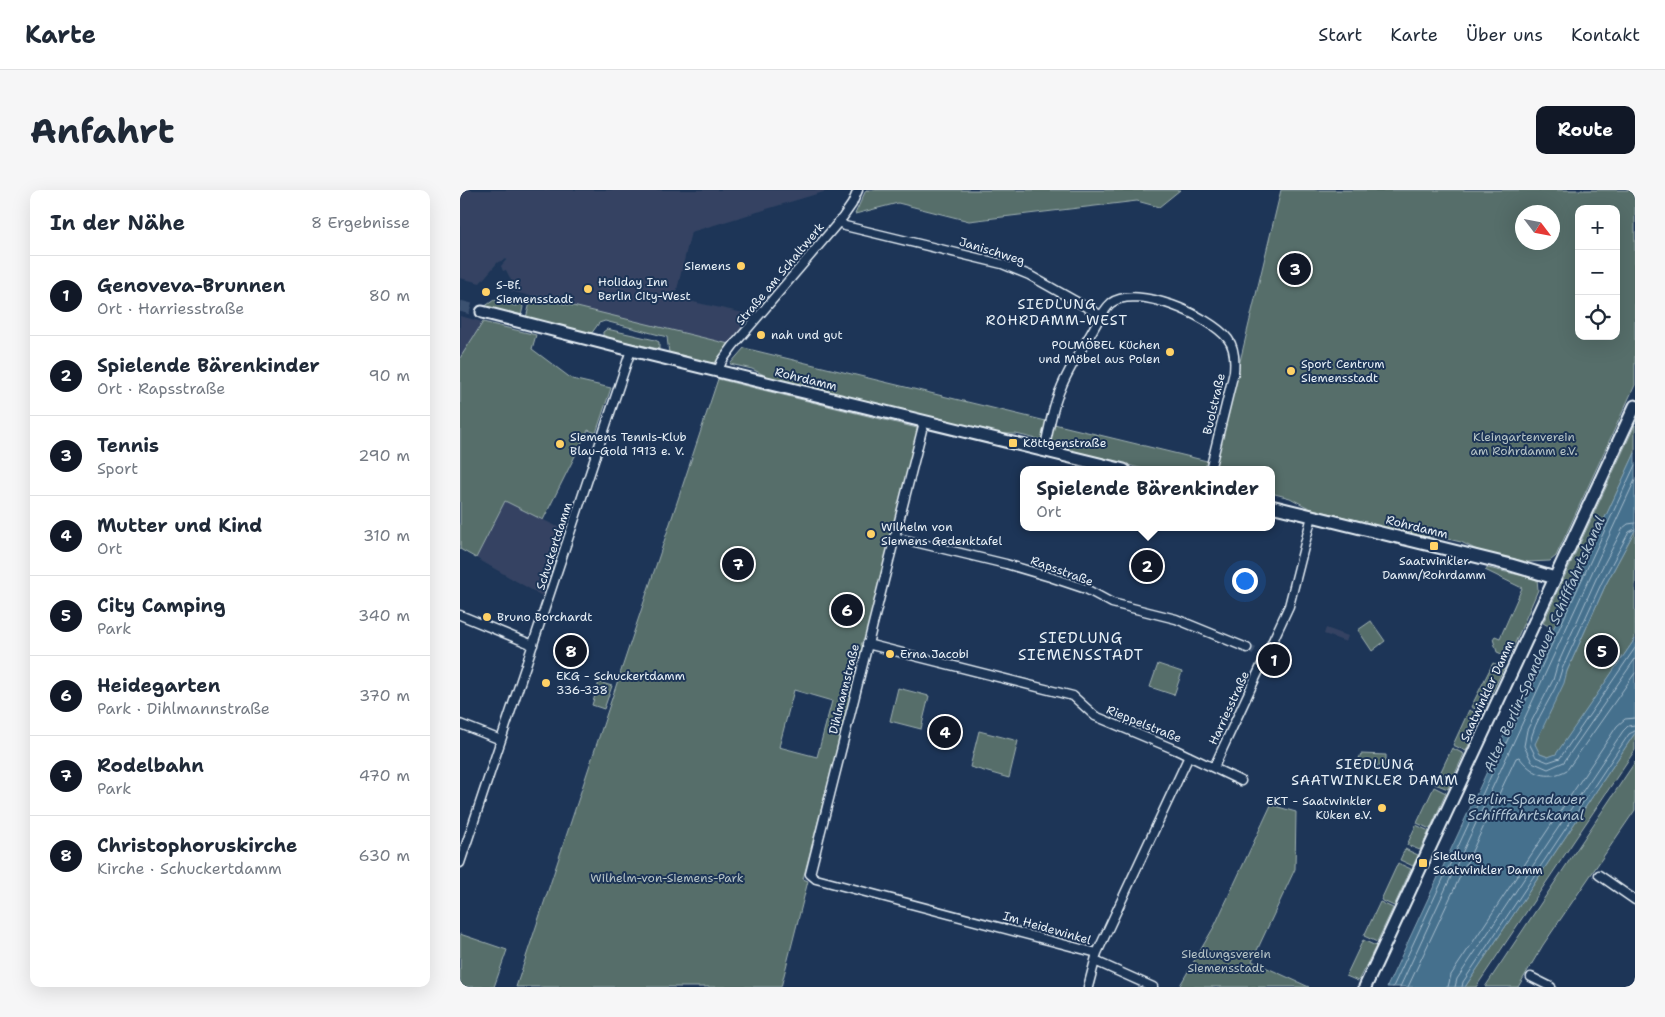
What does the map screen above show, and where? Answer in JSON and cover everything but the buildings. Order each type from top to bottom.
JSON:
[{"type":"main road","name":"Rohrdamm","points":[[482,312],[1108,466]]},
{"type":"main road","name":"Saatwinkler Damm","points":[[1365,987],[1635,406]]},
{"type":"main road","name":"Rohrdamm","points":[[1275,507],[1511,565],[1555,578]]},
{"type":"street","name":"Straße am Schaltwerk","points":[[718,371],[722,361],[734,345],[839,221],[852,204],[858,190]]},
{"type":"street","name":"Janischweg","points":[[839,221],[845,226],[961,253],[1015,269],[1102,316]]},
{"type":"street","name":"Buolstraße","points":[[1102,316],[1109,306],[1120,299],[1136,296],[1151,299],[1186,312],[1209,324],[1228,338],[1231,343],[1234,359],[1234,372],[1211,466]]},
{"type":"street","points":[[1044,450],[1061,387],[1102,316]]},
{"type":"street","name":"Schuckertdamm","points":[[460,863],[631,350]]},
{"type":"street","name":"Dihlmannstraße","points":[[810,874],[924,422]]},
{"type":"street","name":"Harriesstraße","points":[[1214,767],[1266,657],[1296,584],[1312,516]]},
{"type":"street","name":"Rapsstraße","points":[[894,537],[1006,564],[1064,581],[1086,589],[1112,603],[1184,622],[1247,648]]},
{"type":"street","points":[[460,615],[532,645]]},
{"type":"street","name":"Rieppelstraße","points":[[867,644],[1073,696],[1095,716],[1214,767],[1241,781]]},
{"type":"street","points":[[1258,653],[1266,657]]},
{"type":"street","points":[[460,724],[501,740]]},
{"type":"street","name":"Im Heidewinkel","points":[[1096,957],[1189,756]]},
{"type":"street","points":[[460,831],[470,834]]},
{"type":"street","name":"Im Heidewinkel","points":[[810,874],[816,879],[1096,957],[1153,987]]},
{"type":"street","points":[[1599,875],[1635,900]]},
{"type":"street","points":[[1088,987],[1096,957]]},
{"type":"street","points":[[1531,978],[1550,987]]},
{"type":"shaded area","points":[[460,190],[830,190],[691,232],[675,298],[753,315],[729,344],[510,291],[515,288],[506,270],[503,271],[501,266],[507,259],[498,262],[480,283],[460,278]]},
{"type":"shaded area","points":[[460,316],[483,322],[460,358]]},
{"type":"shaded area","points":[[505,501],[564,530],[542,596],[476,558]]},
{"type":"shaded area","points":[[1326,628],[1348,636],[1346,642],[1324,634]]},
{"type":"green space","points":[[866,190],[1180,190],[1159,207],[1137,201],[969,221],[898,203],[855,214]]},
{"type":"green space","name":"Kleingartenverein am Rohrdamm e.V.","points":[[1281,190],[1635,190],[1635,385],[1556,556],[1550,561],[1528,562],[1479,551],[1461,542],[1439,537],[1419,536],[1309,508],[1290,498],[1275,494],[1275,466],[1215,466]]},
{"type":"green space","points":[[536,297],[729,344],[714,364],[669,353],[667,337],[605,321],[599,323],[591,334],[526,318],[530,303]]},
{"type":"green space","points":[[494,300],[516,306],[521,302],[523,307],[521,316],[484,307]]},
{"type":"green space","points":[[483,322],[536,335],[532,349],[572,379],[611,388],[596,433],[588,430],[543,520],[505,501],[476,558],[460,549],[460,358]]},
{"type":"green space","points":[[607,329],[655,340],[659,342],[659,349],[603,337],[603,332]]},
{"type":"green space","points":[[744,348],[1046,421],[1041,440],[1016,434],[997,434],[766,376],[752,369],[730,364]]},
{"type":"green space","name":"Wilhelm-von-Siemens-Park","points":[[718,379],[921,429],[803,879],[808,881],[781,987],[516,987]],"holes":[[[794,690],[832,701],[817,757],[779,747]]]},
{"type":"green space","points":[[1054,424],[1207,461],[1206,466],[1131,466],[1053,447],[1050,443]]},
{"type":"green space","points":[[1635,425],[1635,453],[1554,629],[1543,623]]},
{"type":"green space","points":[[1635,530],[1635,639],[1556,755],[1548,757],[1540,754],[1535,748],[1535,741],[1542,722],[1564,679],[1606,584]]},
{"type":"green space","points":[[1488,568],[1537,579],[1538,590],[1509,657],[1497,652],[1493,639],[1495,636],[1500,638],[1522,588],[1485,570]]},
{"type":"green space","points":[[1371,621],[1385,641],[1372,651],[1358,630]]},
{"type":"green space","points":[[1493,663],[1504,668],[1483,712],[1471,707]]},
{"type":"green space","points":[[1158,664],[1182,672],[1174,695],[1150,687]]},
{"type":"green space","points":[[599,682],[612,686],[604,709],[592,705]]},
{"type":"green space","points":[[898,688],[929,696],[921,729],[890,721]]},
{"type":"green space","points":[[1469,710],[1482,716],[1466,751],[1453,745]]},
{"type":"green space","points":[[979,731],[1018,741],[1009,778],[970,767]]},
{"type":"green space","points":[[1635,733],[1635,750],[1476,987],[1465,987]]},
{"type":"green space","points":[[1452,748],[1464,754],[1448,789],[1435,784]]},
{"type":"green space","points":[[1361,754],[1386,755],[1386,766],[1356,765]]},
{"type":"green space","points":[[1635,762],[1635,810],[1543,945],[1518,987],[1485,987]]},
{"type":"green space","points":[[1434,787],[1446,793],[1430,829],[1417,823]]},
{"type":"green space","name":"Siedlungsverein Siemensstadt","points":[[1271,805],[1296,812],[1295,869],[1252,961],[1309,987],[1179,987],[1215,925]]},
{"type":"green space","points":[[1416,825],[1429,831],[1420,850],[1407,845]]},
{"type":"green space","points":[[1405,849],[1418,855],[1413,866],[1400,860]]},
{"type":"green space","points":[[1398,863],[1411,869],[1394,906],[1381,900]]},
{"type":"green space","points":[[1380,902],[1393,908],[1377,942],[1364,936]]},
{"type":"green space","points":[[460,934],[507,950],[494,987],[460,987]]},
{"type":"green space","points":[[1363,940],[1376,946],[1358,981],[1346,976]]},
{"type":"water","name":"Berlin-Spandauer Schifffahrtskanal","points":[[1635,453],[1635,530],[1606,584],[1567,671],[1564,683],[1535,744],[1540,754],[1548,757],[1556,754],[1635,639],[1635,733],[1465,987],[1387,987]]},
{"type":"tunnel","points":[[460,306],[482,312]]},
{"type":"tunnel","points":[[1247,648],[1258,653]]},
{"type":"place","name":"Siemens","points":[[741,266]]},
{"type":"place","name":"Tennis","points":[[1295,269]]},
{"type":"place","name":"Holiday Inn Berlin City-West","points":[[588,289]]},
{"type":"place","name":"S-Bf. Siemensstadt","points":[[486,292]]},
{"type":"place","name":"nah und gut","points":[[761,335]]},
{"type":"place","name":"POLMÖBEL Küchen und Möbel aus Polen","points":[[1170,352]]},
{"type":"place","name":"Sport Centrum Siemensstadt","points":[[1291,371]]},
{"type":"place","name":"Köttgenstraße","points":[[1013,443]]},
{"type":"place","name":"Siemens Tennis-Klub Blau-Gold 1913 e. V.","points":[[560,444]]},
{"type":"place","name":"Wilhelm von Siemens Gedenktafel","points":[[871,534]]},
{"type":"place","name":"Saatwinkler Damm/Rohrdamm","points":[[1434,546]]},
{"type":"place","name":"Rodelbahn","points":[[738,564]]},
{"type":"place","name":"Spielende Bärenkinder","points":[[1147,566]]},
{"type":"place","name":"Heidegarten","points":[[847,610]]},
{"type":"place","name":"Bruno Borchardt","points":[[487,617]]},
{"type":"place","name":"Christophoruskirche","points":[[571,651]]},
{"type":"place","name":"City Camping","points":[[1602,651]]},
{"type":"place","name":"Erna Jacobi","points":[[890,654]]},
{"type":"place","name":"Genoveva-Brunnen","points":[[1274,660]]},
{"type":"place","name":"EKG - Schuckertdamm 336-338","points":[[546,683]]},
{"type":"place","name":"Mutter und Kind","points":[[945,732]]},
{"type":"place","name":"EKT - Saatwinkler Küken e.V.","points":[[1382,808]]},
{"type":"place","name":"Siedlung Saatwinkler Damm","points":[[1423,863]]},
{"type":"district","name":"SIEDLUNG ROHRDAMM-WEST","points":[[1057,312]]},
{"type":"district","name":"SIEDLUNG SIEMENSSTADT","points":[[1081,646]]},
{"type":"district","name":"SIEDLUNG SAATWINKLER DAMM","points":[[1375,772]]},
{"type":"water label","name":"Alter Berlin-Spandauer Schifffahrtskanal","points":[[1544,644]]}]
